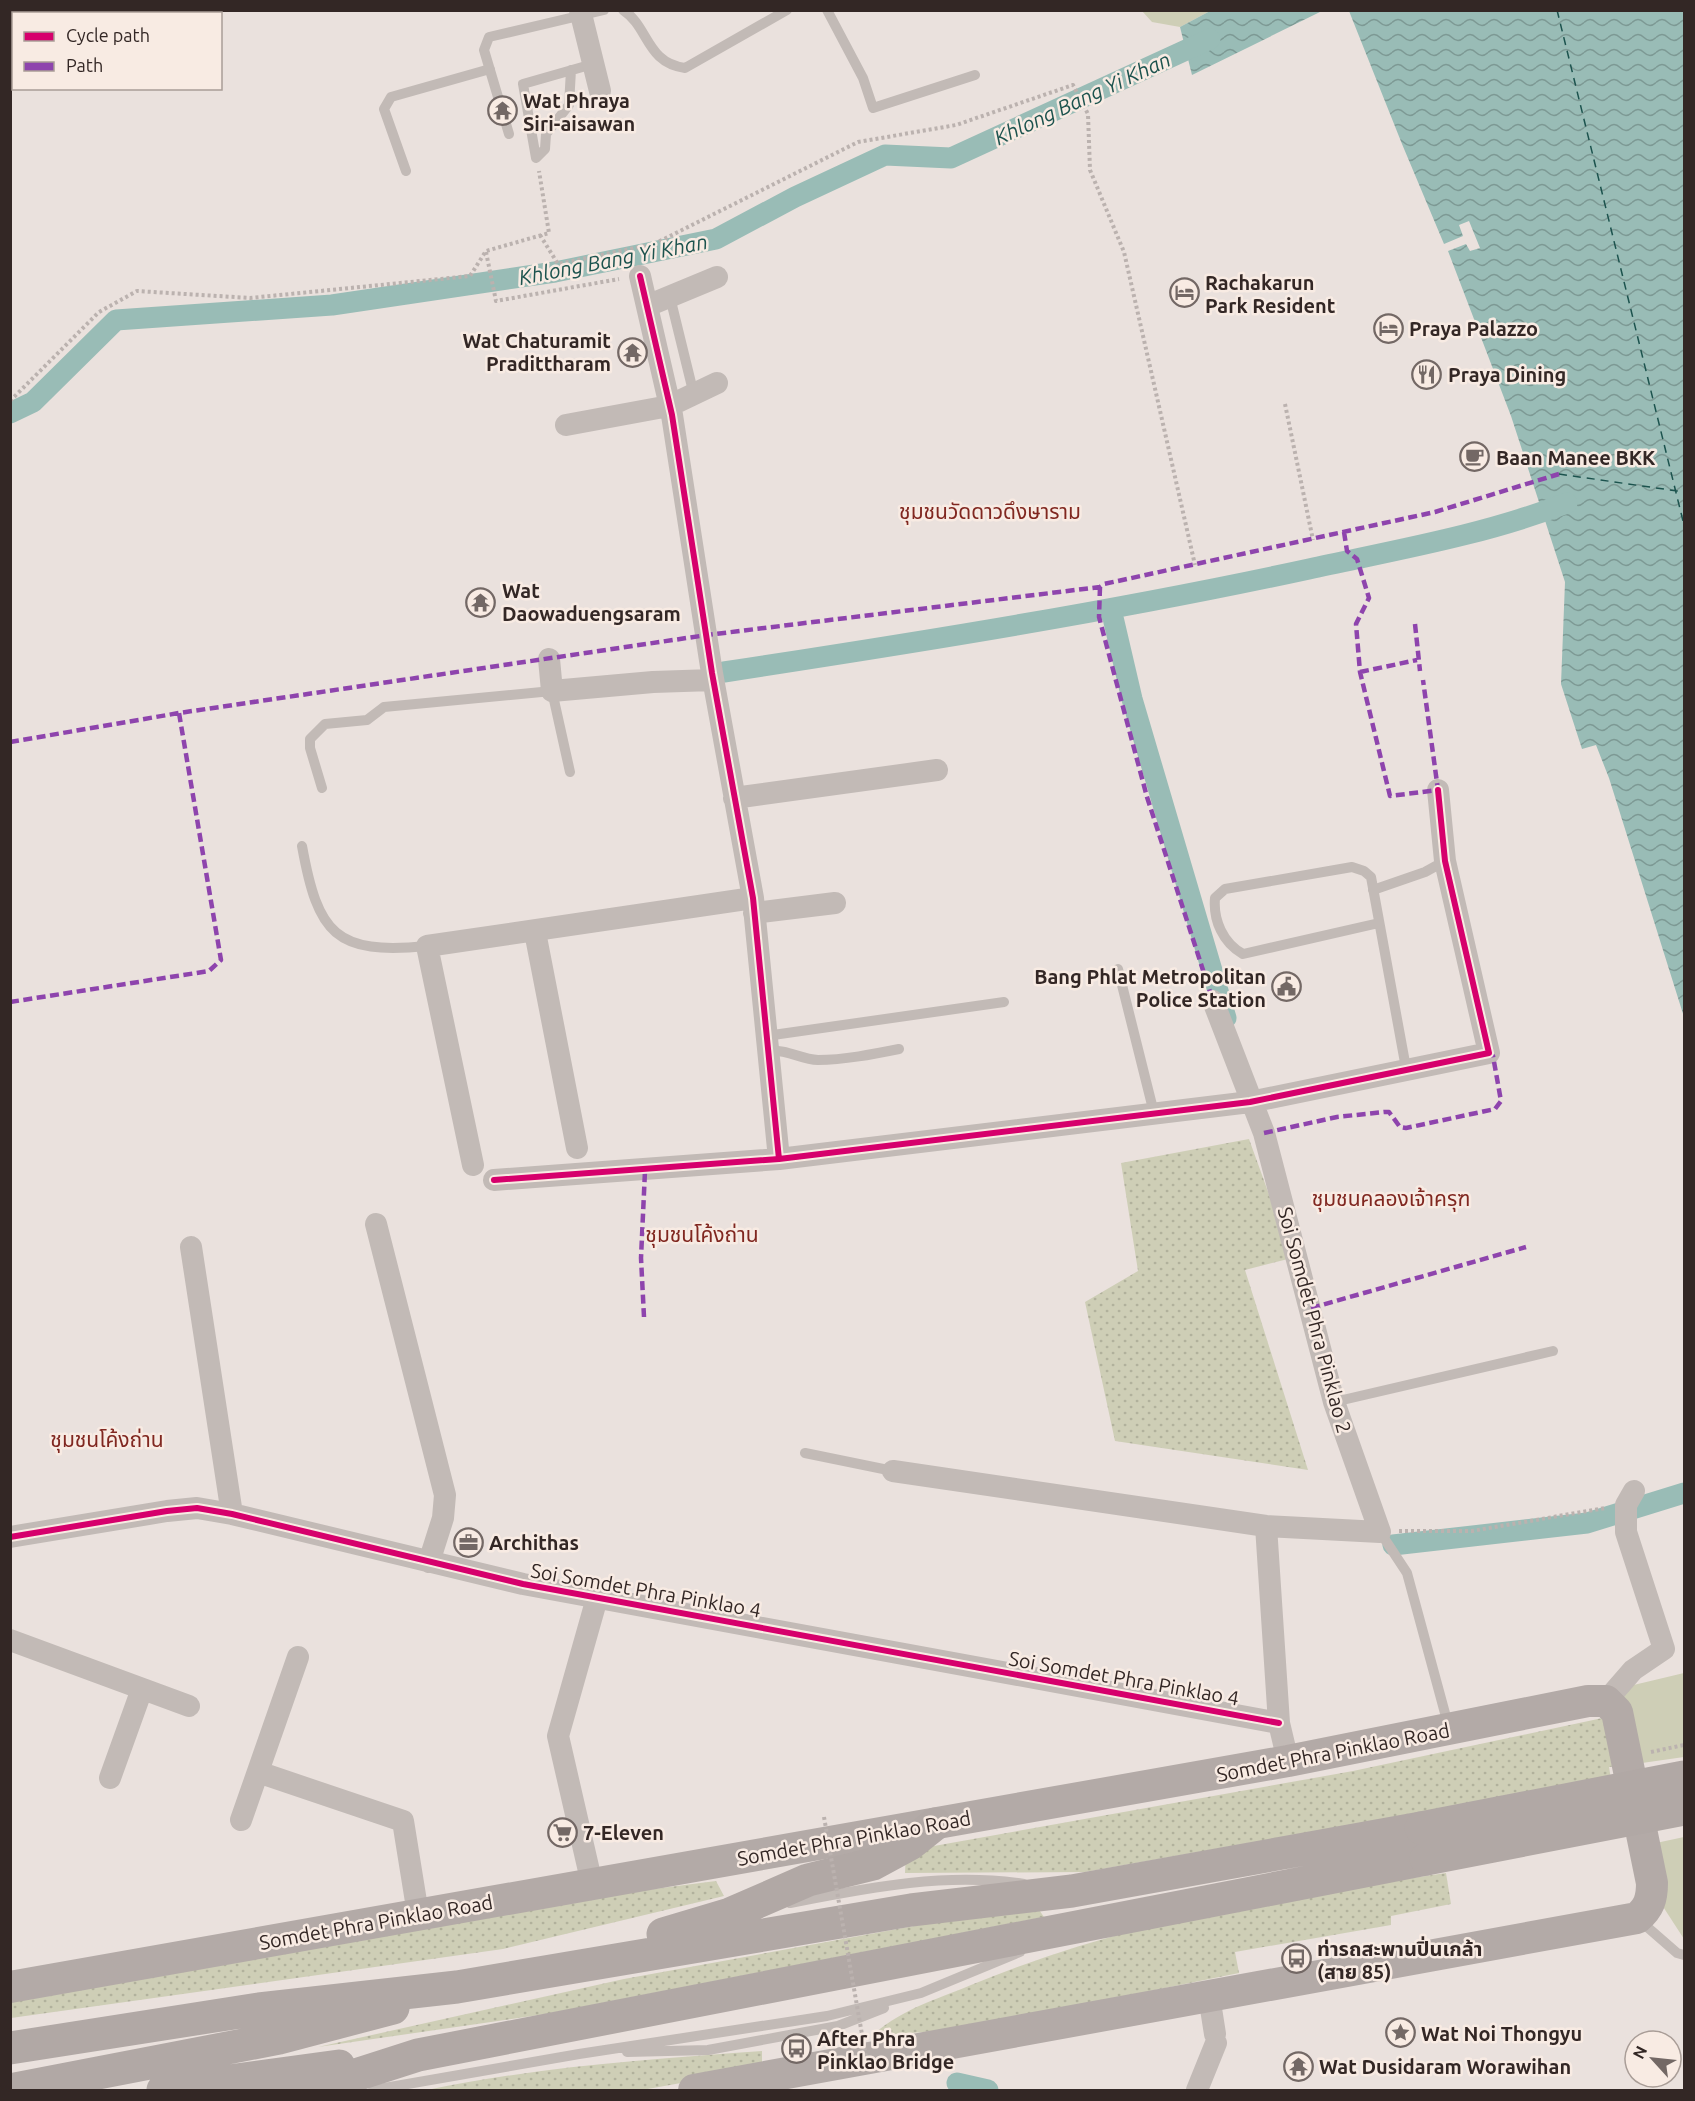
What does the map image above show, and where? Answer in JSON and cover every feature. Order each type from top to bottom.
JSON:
[{"type":"main road","name":"Somdet Phra Pinklao Road","points":[[10,1987],[1288,1761],[1588,1701],[1606,1701]]},
{"type":"main road","points":[[694,2091],[801,2081],[1209,1996],[1637,1918],[1646,1911],[1652,1898],[1652,1883],[1617,1712],[1606,1701]]},
{"type":"main road","points":[[163,2091],[418,2055],[1093,1922],[1424,1843],[1684,1777]]},
{"type":"main road","points":[[10,2048],[259,2009],[457,1987],[911,1910],[1072,1891],[1684,1809]]},
{"type":"main road","points":[[567,1967],[730,1914],[808,1880],[873,1864],[893,1855],[935,1824]]},
{"type":"main road","points":[[10,2090],[279,2038],[370,2016],[457,1987]]},
{"type":"main road","points":[[309,2091],[418,2055]]},
{"type":"street","points":[[581,13],[600,92]]},
{"type":"street","points":[[640,276],[669,406],[713,680],[753,906],[779,1159]]},
{"type":"street","points":[[647,306],[717,277]]},
{"type":"street","points":[[566,425],[669,406],[717,383]]},
{"type":"street","points":[[549,659],[552,691],[653,682],[713,680]]},
{"type":"street","points":[[734,798],[938,770]]},
{"type":"street","points":[[494,1180],[779,1159],[1250,1102],[1406,1068],[1489,1053],[1445,861],[1438,790]]},
{"type":"street","points":[[473,1165],[427,946],[753,906],[835,903]]},
{"type":"street","points":[[535,932],[577,1148]]},
{"type":"street","name":"Soi Somdet Phra Pinklao 2","points":[[1213,1001],[1250,1102],[1264,1133],[1334,1402],[1380,1532]]},
{"type":"street","points":[[376,1224],[446,1495],[443,1518],[429,1562]]},
{"type":"street","points":[[191,1247],[232,1514]]},
{"type":"street","points":[[893,1472],[1266,1526],[1380,1532]]},
{"type":"street","points":[[1606,1701],[1634,1670],[1664,1649],[1626,1532],[1630,1498]]},
{"type":"street","name":"Soi Somdet Phra Pinklao 4","points":[[10,1537],[197,1508],[232,1514],[523,1584],[1279,1723]]},
{"type":"street","points":[[1266,1526],[1279,1723],[1288,1761]]},
{"type":"street","points":[[592,1884],[558,1736],[597,1598]]},
{"type":"street","points":[[10,1640],[189,1706]]},
{"type":"street","points":[[241,1820],[298,1657]]},
{"type":"street","points":[[110,1778],[142,1689]]},
{"type":"street","points":[[258,1772],[404,1821],[418,1914]]},
{"type":"street","points":[[1197,2091],[1215,2038],[1209,1996]]},
{"type":"lane","points":[[509,134],[484,50],[489,37],[581,13],[604,10]]},
{"type":"lane","points":[[622,10],[659,58],[673,66],[685,68],[788,10]]},
{"type":"lane","points":[[827,10],[863,78],[873,108],[975,75]]},
{"type":"lane","points":[[536,158],[523,84],[594,64]]},
{"type":"lane","points":[[406,171],[384,109],[391,97],[490,69]]},
{"type":"lane","points":[[536,158],[545,148],[546,134],[569,105],[571,70]]},
{"type":"lane","points":[[670,297],[694,395]]},
{"type":"lane","points":[[322,788],[310,748],[310,739],[325,724],[367,720],[384,707],[552,691],[570,772]]},
{"type":"lane","points":[[302,846],[309,882],[321,915],[344,940],[366,948],[390,950],[427,946]]},
{"type":"lane","points":[[1373,890],[1425,872],[1445,861]]},
{"type":"lane","points":[[1379,923],[1243,954],[1226,941],[1214,912],[1215,898],[1224,889],[1352,867],[1364,871],[1371,877],[1406,1068]]},
{"type":"lane","points":[[1118,969],[1154,1113]]},
{"type":"lane","points":[[767,1044],[1004,1002]]},
{"type":"lane","points":[[767,1044],[803,1058],[820,1060],[898,1049]]},
{"type":"lane","points":[[1334,1402],[1553,1351]]},
{"type":"lane","points":[[805,1453],[893,1472]]},
{"type":"lane","points":[[1380,1532],[1407,1572],[1450,1730]]},
{"type":"lane","points":[[730,1914],[889,1884],[990,1879],[1072,1891]]},
{"type":"lane","points":[[1637,1918],[1677,1953],[1684,1955]]},
{"type":"lane","points":[[373,2091],[579,2054],[708,2050],[838,2026],[1093,1922]]},
{"type":"path","points":[[540,235],[558,264],[654,244],[858,141],[956,125],[1072,85],[1088,114],[1090,170],[1124,252],[1195,565]]},
{"type":"path","points":[[10,401],[99,312],[136,291],[250,298],[470,276],[486,251],[549,233],[536,158]]},
{"type":"path","points":[[486,251],[496,301],[640,276]]},
{"type":"path","points":[[1285,404],[1312,540]]},
{"type":"path","points":[[1380,1532],[1472,1531],[1630,1498]]},
{"type":"path","points":[[1644,1753],[1684,1744]]},
{"type":"path","points":[[824,1817],[867,2063]]},
{"type":"green space","points":[[1142,11],[1210,11],[1180,27],[1152,22]]},
{"type":"green space","points":[[1249,1139],[1292,1258],[1245,1270],[1308,1470],[1115,1441],[1085,1302],[1138,1271],[1121,1163]]},
{"type":"green space","points":[[1684,1673],[1684,1757],[1635,1764],[1621,1688]]},
{"type":"green space","points":[[1626,1713],[1635,1764],[1609,1767],[1611,1779],[1085,1872],[905,1873],[906,1851],[1353,1771]]},
{"type":"green space","points":[[1684,1837],[1684,1939],[1660,1902],[1656,1843]]},
{"type":"green space","points":[[1446,1873],[1451,1904],[1391,1916],[1391,1925],[1235,1952],[1239,1973],[963,2029],[871,2036],[896,2018],[919,2006],[1028,1963],[1086,1944],[1145,1928],[1265,1902]]},
{"type":"green space","points":[[716,1881],[724,1896],[503,1949],[11,2018],[10,1999],[536,1904]]},
{"type":"green space","points":[[1035,1904],[1044,1917],[546,2014],[318,2047],[624,1979]]},
{"type":"green space","points":[[762,2051],[762,2066],[748,2071],[642,2090],[427,2090],[552,2070]]},
{"type":"water","points":[[1210,11],[1333,11],[1320,12],[1192,75],[1180,27]]},
{"type":"water","points":[[1349,11],[1684,11],[1684,1017],[1609,778],[1596,745],[1582,749],[1561,684],[1565,582],[1511,416],[1448,251],[1466,244],[1470,251],[1480,248],[1469,221],[1459,225],[1463,236],[1444,244]]},
{"type":"waterway","name":"Khlong Bang Yi Khan","points":[[10,413],[33,402],[116,320],[332,305],[555,272],[716,239],[795,197],[885,155],[951,158],[1210,39]]},
{"type":"waterway","points":[[724,672],[1163,599],[1472,533],[1567,503]]},
{"type":"waterway","points":[[1111,609],[1132,699],[1226,1018]]},
{"type":"waterway","points":[[1393,1545],[1587,1523],[1684,1493]]},
{"type":"waterway","points":[[957,2083],[988,2090]]},
{"type":"ferry route","points":[[1557,10],[1684,525]]},
{"type":"ferry route","points":[[1559,474],[1684,492]]},
{"type":"marked path","points":[[10,742],[179,713],[707,635],[1100,587],[1104,584],[1435,512],[1559,474]]},
{"type":"marked path","points":[[1344,532],[1347,551],[1357,559],[1369,598],[1356,624],[1360,672],[1390,796],[1438,790],[1423,680]]},
{"type":"marked path","points":[[1100,587],[1099,617],[1147,797],[1213,1001]]},
{"type":"marked path","points":[[1415,624],[1420,671]]},
{"type":"marked path","points":[[1360,672],[1417,660]]},
{"type":"marked path","points":[[10,1002],[209,971],[221,960],[179,713]]},
{"type":"marked path","points":[[1264,1133],[1337,1117],[1384,1112],[1389,1112],[1400,1127],[1406,1128],[1495,1109],[1501,1101],[1493,1056],[1489,1053]]},
{"type":"marked path","points":[[644,1317],[641,1258],[645,1171]]},
{"type":"marked path","points":[[1311,1308],[1526,1247]]},
{"type":"cycle path","points":[[640,276],[672,415],[712,673],[753,898],[779,1159]]},
{"type":"cycle path","points":[[494,1180],[779,1159],[1250,1102],[1489,1053],[1445,861],[1438,790]]},
{"type":"cycle path","points":[[10,1537],[197,1508],[232,1514],[523,1584],[1279,1723]]},
{"type":"place","name":"Wat Phraya Siri-aisawan","points":[[502,111]]},
{"type":"place","name":"Rachakarun Park Resident","points":[[1184,293]]},
{"type":"place","name":"Praya Palazzo","points":[[1388,328]]},
{"type":"place","name":"Wat Chaturamit Pradittharam","points":[[632,352]]},
{"type":"place","name":"Praya Dining","points":[[1427,374]]},
{"type":"place","name":"Baan Manee BKK","points":[[1475,457]]},
{"type":"place","name":"Wat Daowaduengsaram","points":[[481,602]]},
{"type":"place","name":"Bang Phlat Metropolitan Police Station","points":[[1287,987]]},
{"type":"place","name":"Archithas","points":[[468,1542]]},
{"type":"place","name":"7-Eleven","points":[[562,1832]]},
{"type":"place","name":"ท่ารถสะพานปิ่นเกล้า (สาย 85)","points":[[1296,1959]]},
{"type":"place","name":"Wat Noi Thongyu","points":[[1400,2033]]},
{"type":"place","name":"After Phra Pinklao Bridge","points":[[796,2049]]},
{"type":"place","name":"Wat Dusidaram Worawihan","points":[[1298,2066]]},
{"type":"district","name":"ชุมชนวัดดาวดึงษาราม","points":[[990,511]]},
{"type":"district","name":"ชุมชนคลองเจ้าครุฑ","points":[[1391,1198]]},
{"type":"district","name":"ชุมชนโค้งถ่าน","points":[[702,1234]]},
{"type":"district","name":"ชุมชนโค้งถ่าน","points":[[107,1439]]}]
